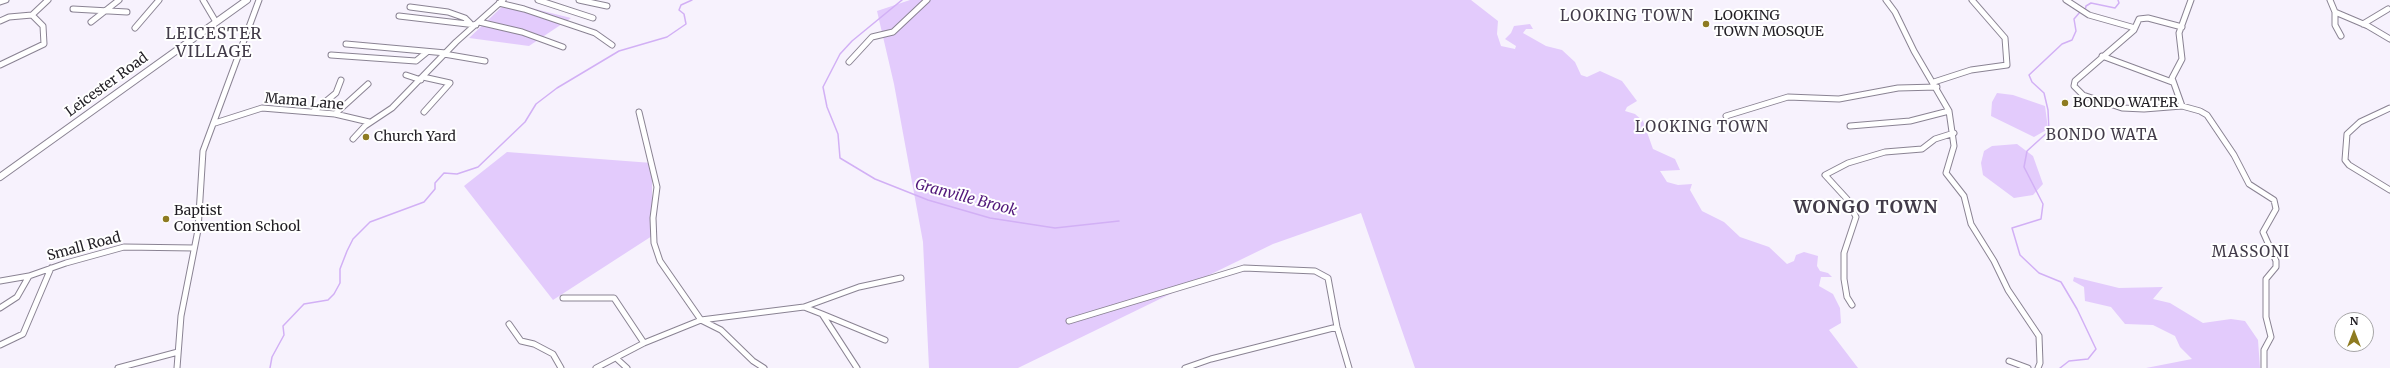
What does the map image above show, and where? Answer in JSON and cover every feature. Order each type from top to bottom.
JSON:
[{"type":"street","points":[[0,2],[6,0]]},
{"type":"street","points":[[0,22],[9,18],[32,15],[48,0]]},
{"type":"street","points":[[91,22],[104,10],[119,0]]},
{"type":"street","points":[[135,28],[159,0]]},
{"type":"street","points":[[203,0],[216,22]]},
{"type":"street","name":"Leicester Road","points":[[0,176],[247,0]]},
{"type":"street","points":[[177,368],[181,316],[198,230],[202,155],[259,0]]},
{"type":"street","points":[[538,0],[594,18]]},
{"type":"street","points":[[579,0],[607,6]]},
{"type":"street","points":[[849,62],[872,37],[893,32],[926,0]]},
{"type":"street","points":[[1886,0],[1895,12],[1914,51],[1936,85],[1949,111],[1954,133],[1954,146],[1946,173],[1964,196],[1971,224],[1994,261],[2008,290],[2039,336],[2040,363],[2038,368]]},
{"type":"street","points":[[1726,116],[1788,97],[1839,99],[1898,88],[1936,85],[1971,70],[2007,65],[2005,38],[1972,0]]},
{"type":"street","points":[[2066,0],[2089,15],[2135,28]]},
{"type":"street","points":[[2182,106],[2172,82],[2172,78],[2182,59],[2179,33],[2191,0]]},
{"type":"street","points":[[2324,0],[2330,0],[2334,12],[2335,25],[2341,36]]},
{"type":"street","points":[[353,139],[370,122],[392,108],[445,53],[501,2],[595,33],[612,45]]},
{"type":"street","points":[[410,7],[448,12],[465,18],[470,23]]},
{"type":"street","points":[[73,9],[128,12]]},
{"type":"street","points":[[2363,24],[2388,9]]},
{"type":"street","points":[[2334,12],[2363,24],[2390,39]]},
{"type":"street","points":[[0,66],[44,44],[43,26],[32,15]]},
{"type":"street","points":[[400,16],[477,23],[522,32],[563,47]]},
{"type":"street","points":[[2182,27],[2143,18],[2139,19],[2135,28],[2075,81],[2074,86],[2083,95],[2106,104],[2133,110],[2182,106],[2200,111],[2207,115],[2234,155],[2249,184],[2276,203],[2276,209],[2263,232],[2276,261],[2276,267],[2266,279],[2266,317],[2271,336],[2264,350],[2264,368]]},
{"type":"street","points":[[346,44],[445,53],[485,61]]},
{"type":"street","points":[[331,55],[416,61],[427,52]]},
{"type":"street","points":[[2102,56],[2172,82]]},
{"type":"street","points":[[406,75],[450,83],[424,112]]},
{"type":"street","points":[[313,112],[336,93],[341,80]]},
{"type":"street","points":[[335,114],[368,84]]},
{"type":"street","name":"Mama Lane","points":[[215,123],[262,108],[335,114],[370,122]]},
{"type":"street","points":[[2390,108],[2360,122],[2347,134],[2345,160],[2349,165],[2390,190]]},
{"type":"street","points":[[1850,126],[1910,121],[1949,111]]},
{"type":"street","points":[[639,112],[657,187],[653,218],[654,243],[660,261],[701,320],[722,330],[753,361],[764,368]]},
{"type":"street","points":[[1852,305],[1847,297],[1844,279],[1844,254],[1856,217],[1847,199],[1825,175],[1848,163],[1886,152],[1922,149],[1935,139],[1954,133]]},
{"type":"street","name":"Small Road","points":[[0,281],[29,276],[51,268],[124,247],[194,248]]},
{"type":"street","points":[[0,345],[23,334],[51,268]]},
{"type":"street","points":[[1069,321],[1244,268],[1315,271],[1328,278],[1337,327],[1349,368]]},
{"type":"street","points":[[0,308],[17,297],[29,276]]},
{"type":"street","points":[[596,368],[644,343],[701,320],[804,307],[860,287],[901,278]]},
{"type":"street","points":[[563,298],[614,298],[644,343]]},
{"type":"street","points":[[804,307],[885,340]]},
{"type":"street","points":[[822,314],[857,368]]},
{"type":"street","points":[[509,324],[521,341],[534,344],[553,354],[561,368]]},
{"type":"street","points":[[1185,368],[1218,357],[1337,327]]},
{"type":"street","points":[[118,368],[178,352]]},
{"type":"street","points":[[616,358],[627,368]]},
{"type":"street","points":[[2009,361],[2028,368]]},
{"type":"shaded area","points":[[910,0],[1471,0],[1498,21],[1497,34],[1501,46],[1515,49],[1516,46],[1505,39],[1511,33],[1514,26],[1530,24],[1533,29],[1526,29],[1523,33],[1546,46],[1562,50],[1575,62],[1581,75],[1587,77],[1600,71],[1622,81],[1637,101],[1627,107],[1625,111],[1635,114],[1643,121],[1653,149],[1675,159],[1680,170],[1660,171],[1667,182],[1678,185],[1692,184],[1690,190],[1702,211],[1724,222],[1740,237],[1769,247],[1787,264],[1794,261],[1796,255],[1804,252],[1818,256],[1817,266],[1820,271],[1828,273],[1832,277],[1821,277],[1819,286],[1833,294],[1840,308],[1841,323],[1829,330],[1858,368],[1415,368],[1361,213],[1273,244],[1018,368],[929,368],[923,242],[894,84],[877,11]]},
{"type":"shaded area","points":[[507,2],[571,18],[529,46],[469,38]]},
{"type":"shaded area","points":[[1997,93],[2013,95],[2045,106],[2048,129],[2034,137],[1991,116],[1992,102]]},
{"type":"shaded area","points":[[2017,144],[2033,156],[2043,184],[2033,195],[2014,198],[1983,175],[1981,163],[1984,151],[1992,146]]},
{"type":"shaded area","points":[[507,152],[652,163],[652,236],[553,300],[464,186]]},
{"type":"shaded area","points":[[2074,277],[2119,288],[2163,287],[2153,299],[2170,303],[2203,323],[2231,319],[2245,321],[2258,340],[2260,368],[2146,368],[2192,359],[2180,347],[2175,336],[2153,325],[2125,324],[2111,307],[2085,301],[2084,287],[2073,281]]},
{"type":"waterway","points":[[270,368],[272,357],[284,335],[283,326],[304,304],[328,300],[334,294],[340,283],[340,269],[347,251],[353,239],[370,222],[424,202],[435,189],[435,183],[444,173],[457,174],[478,167],[525,122],[536,104],[557,88],[619,51],[667,37],[686,24],[684,14],[679,10],[681,5],[692,0]]},
{"type":"waterway","name":"Granville Brook","points":[[902,0],[852,41],[840,54],[823,87],[827,107],[838,134],[840,158],[875,179],[928,200],[990,218],[1055,228],[1119,221]]},
{"type":"waterway","points":[[2085,11],[2086,6],[2091,3],[2115,8],[2119,3],[2118,0]]},
{"type":"waterway","points":[[2060,368],[2069,361],[2088,359],[2096,349],[2077,309],[2061,282],[2039,273],[2020,255],[2012,228],[2041,219],[2043,204],[2024,167],[2027,151],[2049,131],[2048,110],[2044,93],[2032,82],[2029,75],[2062,44],[2072,40],[2076,31],[2074,19],[2080,12]]},
{"type":"place","name":"LOOKING TOWN MOSQUE","points":[[1706,24]]},
{"type":"place","name":"BONDO WATER","points":[[2065,103]]},
{"type":"place","name":"Church Yard","points":[[366,137]]},
{"type":"place","name":"Baptist Convention School","points":[[166,219]]},
{"type":"district","name":"LOOKING TOWN","points":[[1627,17]]},
{"type":"district","name":"LEICESTER VILLAGE","points":[[214,43]]},
{"type":"district","name":"LOOKING TOWN","points":[[1702,128]]},
{"type":"district","name":"BONDO WATA","points":[[2102,136]]},
{"type":"district","name":"WONGO TOWN","points":[[1866,208]]},
{"type":"district","name":"MASSONI","points":[[2251,253]]}]
